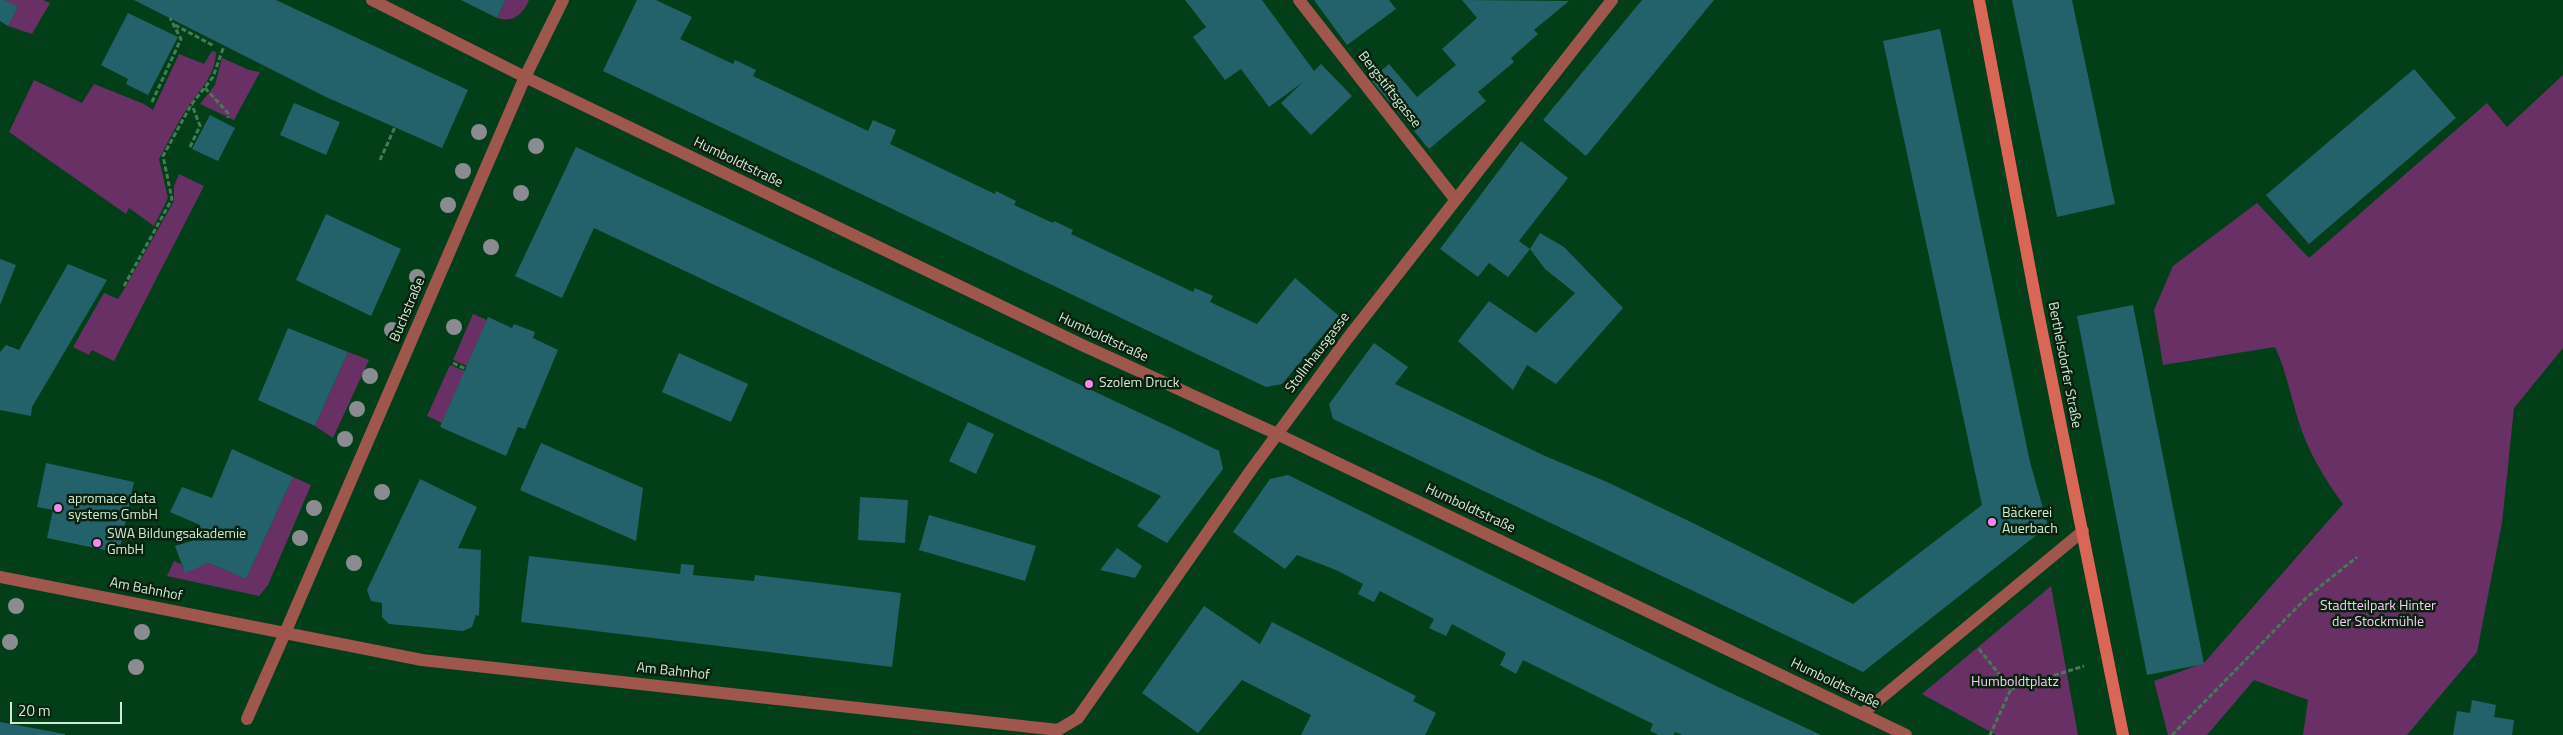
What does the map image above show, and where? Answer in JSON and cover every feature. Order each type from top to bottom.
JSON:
[{"type":"street","name":"Humboldtstraße","points":[[372,0],[525,77],[1082,345],[1277,434],[1906,735]]},
{"type":"street","name":"Buchstraße","points":[[285,633],[525,77],[563,0]]},
{"type":"street","name":"Bergstiftsgasse","points":[[1299,0],[1455,199]]},
{"type":"street","name":"Stollnhausgasse","points":[[1058,730],[1078,718],[1346,339],[1612,0]]},
{"type":"street","name":"Berthelsdorfer Straße","points":[[1979,0],[2038,312],[2123,735]]},
{"type":"street","points":[[1863,713],[2083,531]]},
{"type":"street","name":"Am Bahnhof","points":[[0,577],[422,660],[1058,730]]},
{"type":"street","points":[[247,719],[285,633]]},
{"type":"path","points":[[152,102],[182,39],[170,18]]},
{"type":"path","points":[[174,24],[214,46]]},
{"type":"path","points":[[124,286],[172,199],[162,156],[191,105],[206,88],[216,70],[217,60],[224,46]]},
{"type":"path","points":[[206,88],[228,113],[228,118]]},
{"type":"path","points":[[190,147],[200,126],[191,105]]},
{"type":"path","points":[[380,160],[394,127]]},
{"type":"path","points":[[453,363],[466,369]]},
{"type":"path","points":[[2172,735],[2307,598],[2357,557]]},
{"type":"path","points":[[1964,629],[2011,689]]},
{"type":"path","points":[[1990,735],[2011,689],[2078,668]]},
{"type":"green space","points":[[5,0],[43,0],[50,3],[32,34],[8,26],[18,7]]},
{"type":"green space","points":[[505,0],[529,0],[517,16],[508,19],[497,18]]},
{"type":"green space","points":[[212,51],[216,52],[210,75],[184,113],[159,159],[168,198],[154,226],[129,208],[126,214],[9,132],[34,80],[82,103],[94,84],[144,104],[153,110],[179,54],[204,64]]},
{"type":"green space","points":[[222,58],[249,70],[260,72],[234,120],[200,104],[215,85]]},
{"type":"green space","name":"Stadtteilpark Hinter der Stockmühle","points":[[2563,75],[2563,348],[2514,408],[2502,523],[2477,652],[2407,735],[2303,735],[2308,700],[2254,680],[2207,735],[2168,735],[2154,681],[2204,663],[2343,504],[2321,470],[2307,443],[2275,347],[2163,365],[2154,310],[2173,266],[2257,203],[2309,258],[2487,103],[2507,127]]},
{"type":"green space","points":[[179,174],[204,186],[114,361],[92,350],[89,355],[73,347],[104,293],[118,299],[125,288],[174,201],[174,186]]},
{"type":"green space","points":[[473,314],[487,320],[467,366],[453,360]]},
{"type":"green space","points":[[348,352],[369,360],[333,438],[315,426]]},
{"type":"green space","points":[[450,365],[465,371],[442,423],[427,416]]},
{"type":"green space","points":[[293,477],[311,485],[268,585],[259,596],[167,576],[174,561],[181,564],[185,572],[209,563],[246,579]]},
{"type":"green space","name":"Humboldtplatz","points":[[2051,586],[2078,735],[1996,735],[1922,694]]},
{"type":"building","points":[[0,0],[5,0],[18,7],[8,26],[0,21]]},
{"type":"building","points":[[134,0],[276,0],[468,90],[442,148],[326,97]]},
{"type":"building","points":[[461,0],[505,0],[497,18]]},
{"type":"building","points":[[637,0],[656,0],[692,17],[680,39],[733,64],[735,60],[756,70],[753,76],[868,131],[873,120],[896,130],[890,144],[995,194],[996,191],[1016,201],[1014,205],[1073,230],[1071,234],[1193,292],[1195,288],[1213,296],[1210,302],[1257,324],[1295,278],[1339,316],[1282,384],[1266,387],[603,71]]},
{"type":"building","points":[[1185,0],[1262,0],[1314,71],[1321,64],[1352,96],[1311,135],[1281,103],[1303,82],[1269,107],[1241,69],[1225,80],[1193,37],[1206,27]]},
{"type":"building","points":[[1314,0],[1389,0],[1396,9],[1347,45]]},
{"type":"building","points":[[1462,0],[1569,1],[1534,30],[1538,34],[1511,58],[1514,62],[1478,92],[1486,101],[1429,149],[1371,80],[1389,64],[1417,97],[1456,65],[1442,49],[1477,18]]},
{"type":"building","points":[[1642,0],[1714,0],[1586,156],[1543,120]]},
{"type":"building","points":[[2012,0],[2072,0],[2115,204],[2057,217]]},
{"type":"building","points":[[128,13],[178,37],[148,95],[126,84],[128,79],[101,65]]},
{"type":"building","points":[[1940,29],[2030,462],[2048,526],[1863,672],[1333,419],[1329,404],[1374,343],[1408,367],[1395,384],[1545,456],[1607,482],[1693,523],[1853,604],[1982,505],[1883,41]]},
{"type":"building","points":[[2414,69],[2456,118],[2309,244],[2266,195]]},
{"type":"building","points":[[294,103],[340,122],[326,155],[280,135]]},
{"type":"building","points":[[210,115],[235,128],[218,161],[192,149]]},
{"type":"building","points":[[1521,141],[1568,178],[1519,241],[1530,249],[1508,277],[1489,263],[1478,277],[1440,249]]},
{"type":"building","points":[[576,147],[1219,451],[1223,469],[1167,543],[1137,526],[1161,496],[594,228],[562,298],[515,276]]},
{"type":"building","points":[[326,214],[401,249],[371,316],[296,280]]},
{"type":"building","points":[[1540,233],[1564,247],[1623,308],[1556,384],[1527,365],[1513,390],[1458,341],[1489,301],[1536,333],[1575,293],[1545,269],[1530,249]]},
{"type":"building","points":[[0,259],[16,265],[0,305]]},
{"type":"building","points":[[68,264],[107,280],[32,407],[31,416],[0,410],[0,352],[6,345],[19,350]]},
{"type":"building","points":[[2133,305],[2204,664],[2147,675],[2077,316]]},
{"type":"building","points":[[488,317],[512,328],[514,324],[535,332],[533,338],[558,350],[525,429],[518,427],[506,456],[440,427]]},
{"type":"building","points":[[288,328],[348,352],[315,426],[258,400]]},
{"type":"building","points":[[679,353],[748,384],[731,422],[662,392]]},
{"type":"building","points":[[968,422],[994,434],[976,474],[949,461]]},
{"type":"building","points":[[541,443],[643,488],[636,541],[520,490]]},
{"type":"building","points":[[232,449],[293,477],[246,579],[209,563],[185,573],[175,546],[192,541],[200,525],[170,512],[182,487],[212,498]]},
{"type":"building","points":[[46,463],[134,482],[119,553],[47,538],[53,510],[37,507]]},
{"type":"building","points":[[1288,475],[1718,687],[1821,735],[1682,735],[1675,732],[1674,735],[1659,735],[1650,731],[1653,724],[1523,660],[1516,674],[1500,665],[1506,653],[1452,624],[1446,636],[1429,628],[1434,619],[1380,591],[1374,602],[1358,594],[1363,584],[1336,570],[1297,555],[1285,569],[1233,532],[1270,479]]},
{"type":"building","points":[[420,479],[477,507],[458,548],[481,550],[479,616],[476,615],[472,627],[463,631],[389,624],[382,617],[382,603],[371,601],[367,590]]},
{"type":"building","points":[[860,497],[908,500],[905,543],[858,540]]},
{"type":"building","points":[[929,515],[1036,546],[1025,581],[919,550]]},
{"type":"building","points":[[1117,548],[1142,566],[1135,578],[1100,570]]},
{"type":"building","points":[[529,556],[680,574],[681,564],[694,565],[693,575],[754,581],[755,575],[901,593],[892,667],[521,622]]},
{"type":"building","points":[[1204,606],[1260,644],[1272,622],[1416,696],[1413,701],[1436,713],[1425,735],[1301,735],[1311,715],[1242,680],[1198,733],[1142,693]]},
{"type":"building","points":[[2472,700],[2496,705],[2494,717],[2514,720],[2512,735],[2453,735],[2457,711],[2470,713]]},
{"type":"building","points":[[0,722],[65,734],[65,735],[0,735]]},
{"type":"place","name":"Szolem Druck","points":[[1089,384]]},
{"type":"place","name":"apromace data systems GmbH","points":[[58,508]]},
{"type":"place","name":"Bäckerei Auerbach","points":[[1992,522]]},
{"type":"place","name":"SWA Bildungsakademie GmbH","points":[[97,543]]}]
